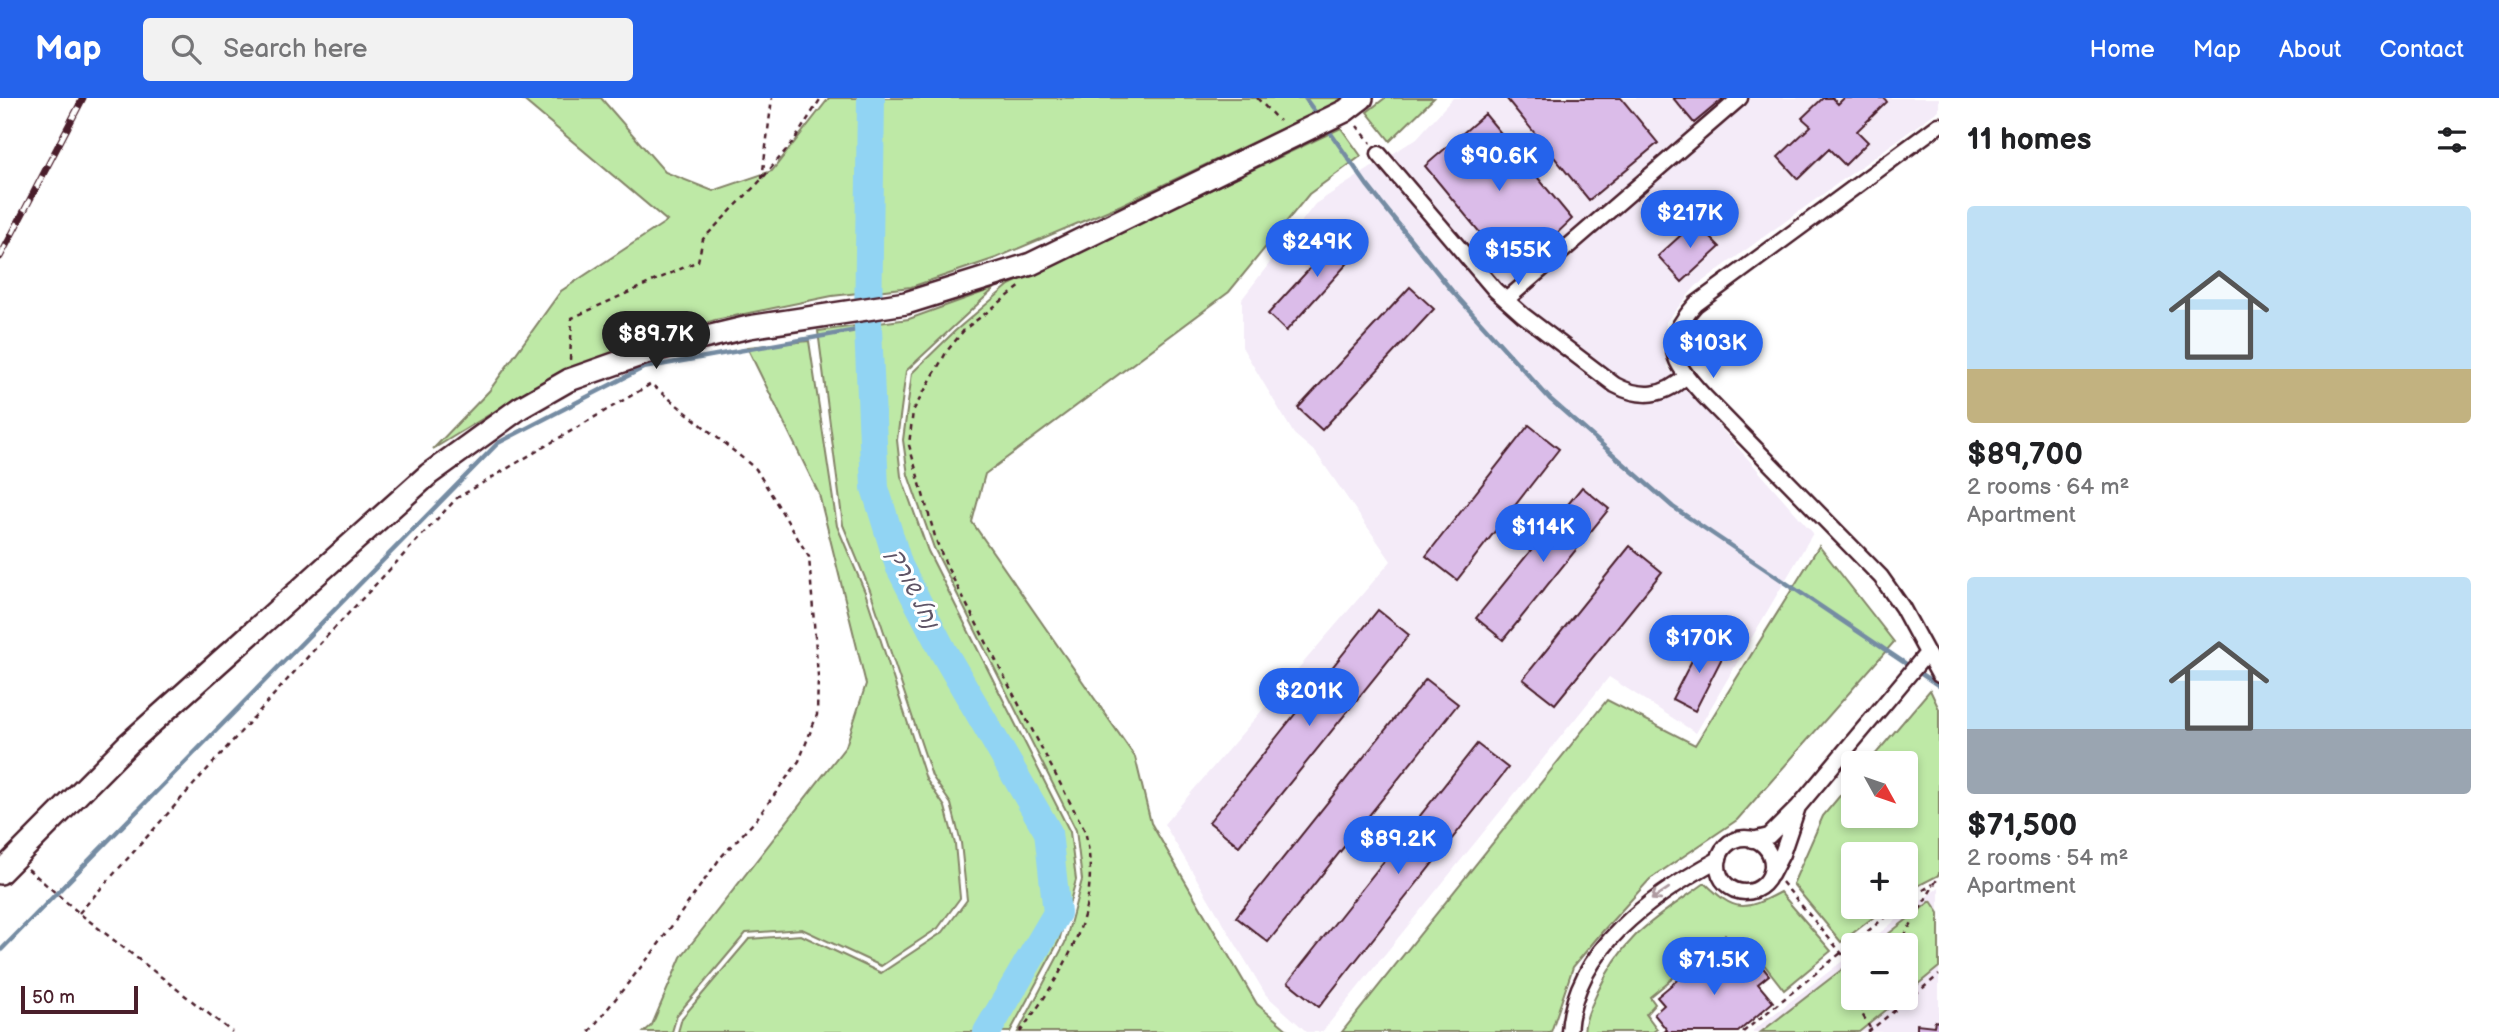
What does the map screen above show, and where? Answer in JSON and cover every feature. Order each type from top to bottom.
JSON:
[{"type":"main road","points":[[0,873],[128,744],[429,474],[488,428],[569,380],[657,349],[749,327],[906,303],[1031,264],[1294,136],[1353,104]]},
{"type":"street","points":[[1506,300],[1740,98]]},
{"type":"street","points":[[1939,125],[1696,304],[1674,332],[1672,348],[1679,368],[1686,376],[1881,577],[1939,675]]},
{"type":"street","points":[[1379,154],[1472,265],[1506,300],[1615,385],[1632,394],[1659,393],[1675,386],[1686,376]]},
{"type":"street","points":[[1569,1032],[1578,993],[1590,970],[1622,926],[1657,895],[1719,859],[1729,844],[1737,839],[1752,840],[1769,836],[1798,807],[1927,653]]},
{"type":"street","points":[[1719,859],[1719,873],[1730,888],[1748,892],[1770,876],[1798,807]]},
{"type":"street","points":[[1752,840],[1764,846],[1769,853],[1772,864],[1770,876]]},
{"type":"path","points":[[762,179],[772,98]]},
{"type":"path","points":[[569,380],[572,317],[698,261],[702,239],[762,179],[795,139],[821,98]]},
{"type":"path","points":[[1257,98],[1294,136]]},
{"type":"path","points":[[1353,104],[1379,154]]},
{"type":"path","points":[[1020,1032],[1057,982],[1079,938],[1091,881],[1090,854],[1085,831],[947,568],[936,540],[909,445],[913,411],[947,351],[965,328],[1020,289],[1031,264]]},
{"type":"path","points":[[79,913],[313,651],[457,498],[651,384],[756,469],[809,557],[818,676],[817,715],[799,761],[755,821],[721,857],[653,952],[589,1032]]},
{"type":"path","points":[[15,857],[79,913],[232,1032]]},
{"type":"path","points":[[1770,876],[1840,953]]},
{"type":"path","points":[[1906,933],[1939,876]]},
{"type":"path","points":[[1918,893],[1936,882]]},
{"type":"path","points":[[1744,1032],[1883,919]]},
{"type":"path","points":[[1862,1010],[1869,1031],[1939,975]]},
{"type":"shaded area","points":[[1453,98],[1939,98],[1939,110],[1696,286],[1666,322],[1664,345],[1668,368],[1813,533],[1696,733],[1609,677],[1322,1032],[1307,1032],[1266,995],[1164,824],[1391,561],[1316,453],[1294,434],[1242,347],[1242,299],[1315,204],[1417,138]]},
{"type":"shaded area","points":[[1939,887],[1939,1032],[1751,1032],[1841,962],[1841,1010],[1918,1010],[1918,933],[1880,933],[1898,919],[1918,919],[1918,903]]},
{"type":"green space","points":[[521,98],[601,98],[665,172],[713,191],[772,171],[829,98],[1346,98],[1121,205],[996,258],[911,287],[832,296],[715,320],[609,354],[538,385],[433,449],[489,391],[561,291],[667,221]]},
{"type":"green space","points":[[1385,98],[1434,98],[1390,141],[1367,112]]},
{"type":"green space","points":[[1341,128],[1361,156],[1309,194],[1229,292],[985,474],[972,522],[1135,757],[1151,823],[1257,1004],[1290,1032],[1018,1032],[1065,943],[1082,880],[1076,830],[934,548],[908,475],[903,440],[912,373],[955,331],[1009,285]]},
{"type":"green space","points":[[995,288],[906,371],[897,440],[901,476],[928,551],[1070,832],[1076,880],[1059,941],[1010,1032],[678,1032],[682,1018],[749,939],[801,935],[881,973],[943,932],[967,900],[961,843],[951,804],[932,776],[870,590],[843,525],[818,331],[909,319]]},
{"type":"green space","points":[[809,341],[837,526],[865,592],[926,779],[945,807],[955,844],[960,898],[938,928],[881,966],[802,929],[746,933],[677,1015],[672,1032],[644,1032],[652,1025],[681,957],[846,746],[866,684],[819,494],[747,347]]},
{"type":"green space","points":[[1819,546],[1894,642],[1737,820],[1650,879],[1602,932],[1573,967],[1551,1032],[1342,1032],[1607,700],[1695,745]]},
{"type":"green space","points":[[1930,690],[1939,709],[1939,875],[1918,886],[1918,842],[1841,842],[1841,919],[1871,919],[1853,933],[1841,933],[1841,942],[1793,884],[1823,816],[1841,794],[1841,828],[1918,828],[1918,751],[1878,751]]},
{"type":"green space","points":[[1705,883],[1724,899],[1740,906],[1757,903],[1780,892],[1831,951],[1784,990],[1759,958],[1750,964],[1725,935],[1650,997],[1655,1004],[1646,1014],[1657,1029],[1653,1032],[1584,1032],[1587,1016],[1598,991],[1619,955],[1656,918]]},
{"type":"green space","points":[[1931,901],[1939,913],[1939,967],[1918,984],[1918,933],[1890,933],[1908,919],[1918,919],[1918,911]]},
{"type":"green space","points":[[1841,970],[1841,1010],[1886,1010],[1859,1032],[1761,1032]]},
{"type":"building","points":[[1506,98],[1621,98],[1658,143],[1589,200]]},
{"type":"building","points":[[1673,98],[1724,98],[1694,123]]},
{"type":"building","points":[[1823,98],[1832,98],[1838,104],[1844,98],[1884,98],[1887,102],[1857,131],[1868,142],[1845,165],[1829,149],[1798,179],[1778,157],[1811,126],[1802,118]]},
{"type":"building","points":[[1485,114],[1572,219],[1514,274],[1425,166]]},
{"type":"building","points":[[1702,216],[1713,228],[1707,234],[1720,247],[1682,282],[1658,256]]},
{"type":"building","points":[[1348,227],[1366,243],[1286,331],[1268,314]]},
{"type":"building","points":[[1410,287],[1434,309],[1322,430],[1298,408]]},
{"type":"building","points":[[1529,425],[1559,449],[1457,580],[1426,556]]},
{"type":"building","points":[[1582,487],[1609,509],[1503,640],[1476,618]]},
{"type":"building","points":[[1630,546],[1662,572],[1555,704],[1523,679]]},
{"type":"building","points":[[1378,610],[1409,635],[1239,846],[1209,822]]},
{"type":"building","points":[[1703,639],[1726,650],[1695,711],[1672,699]]},
{"type":"building","points":[[1426,679],[1458,704],[1268,942],[1236,917]]},
{"type":"building","points":[[1477,744],[1508,768],[1319,1007],[1288,982]]},
{"type":"building","points":[[1721,943],[1748,975],[1760,964],[1769,975],[1758,984],[1773,1002],[1738,1032],[1664,1032],[1667,1030],[1654,1014],[1664,1005],[1657,997]]},
{"type":"building","points":[[1935,1021],[1939,1022],[1939,1032],[1917,1032],[1917,1024],[1934,1026]]},
{"type":"waterway","name":"נחל שורק","points":[[871,98],[868,328],[875,488],[899,566],[943,651],[1048,832],[1057,913],[987,1032]]},
{"type":"waterway","points":[[1305,98],[1318,116]]},
{"type":"waterway","points":[[1327,128],[1367,185],[1452,291],[1550,399],[1673,507],[1939,686]]},
{"type":"waterway","points":[[0,951],[498,443],[643,368],[868,328]]},
{"type":"railway","points":[[0,257],[83,98]]}]
